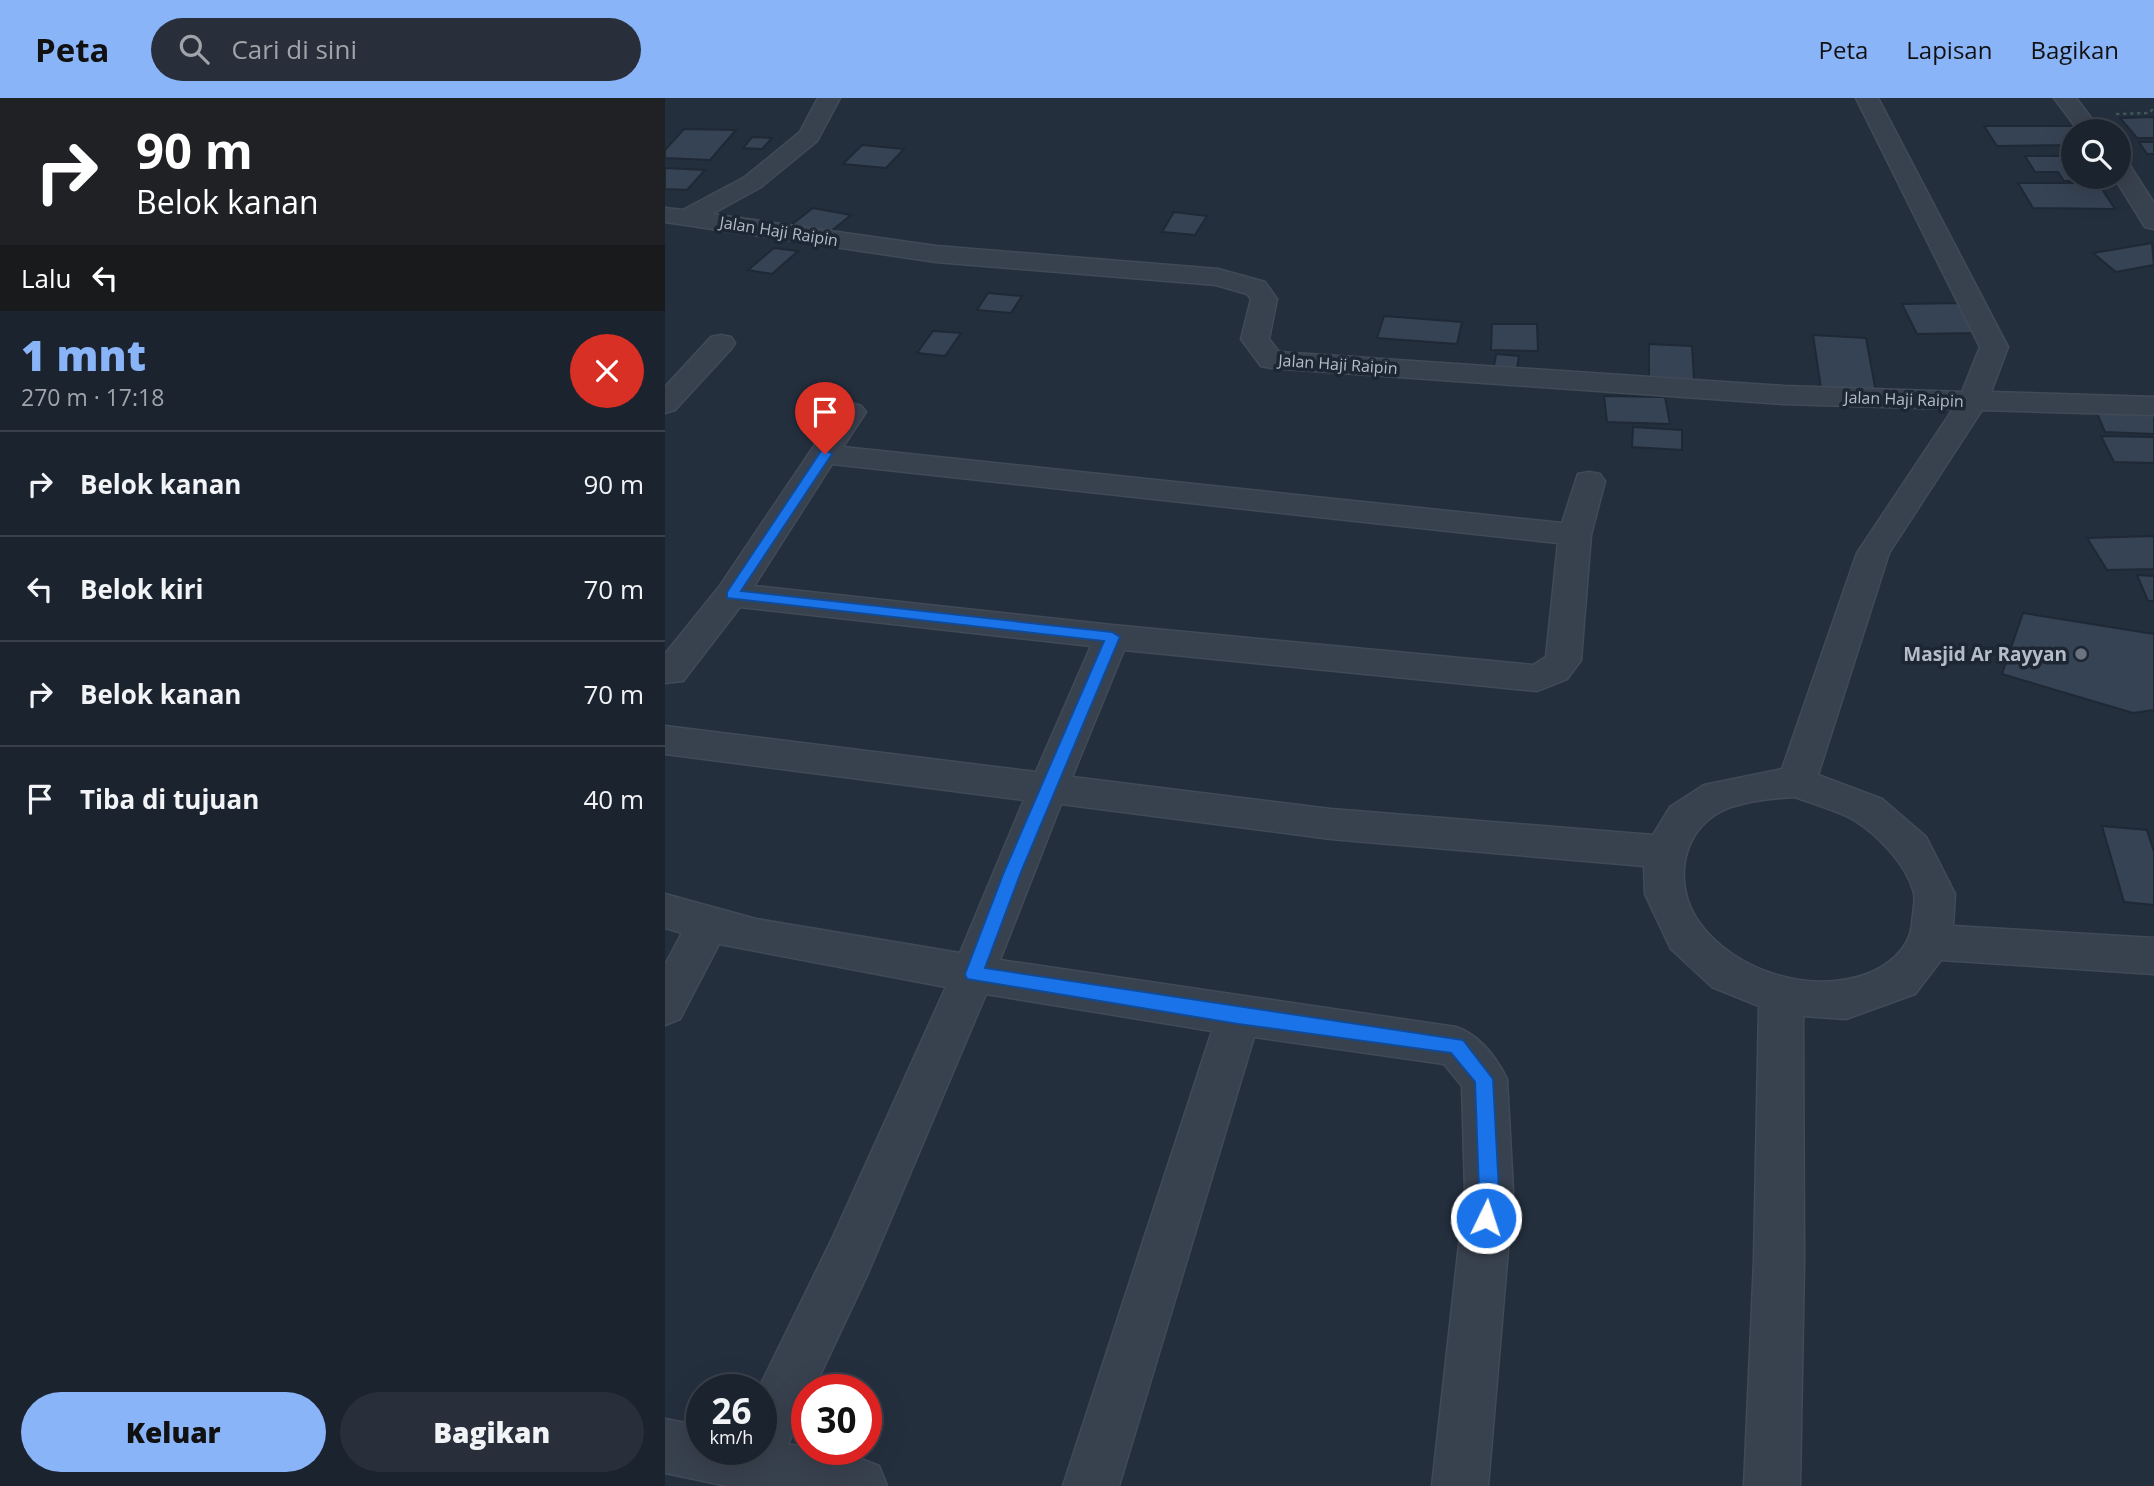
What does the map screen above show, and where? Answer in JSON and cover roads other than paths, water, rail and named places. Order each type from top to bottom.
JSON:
[{"type":"street","points":[[673,220],[753,182],[809,136],[829,98]]},
{"type":"street","points":[[1797,782],[1873,553],[1973,401],[1994,347],[1867,98]]},
{"type":"street","points":[[2065,98],[2081,119]]},
{"type":"street","points":[[2131,185],[2154,222]]},
{"type":"street","name":"Jalan Haji Raipin","points":[[673,220],[936,254],[1218,276],[1256,288],[1264,299],[1255,339],[1271,360],[1784,396],[2154,406]]},
{"type":"street","points":[[665,404],[721,343]]},
{"type":"street","points":[[670,672],[731,595],[851,412]]},
{"type":"street","points":[[825,454],[1575,534]]},
{"type":"street","points":[[731,595],[1112,637],[1537,678],[1554,670],[1563,660],[1575,534],[1589,481]]},
{"type":"street","points":[[777,1408],[850,1256],[974,974],[1112,637]]},
{"type":"street","points":[[665,740],[1331,824],[1664,852]]},
{"type":"street","points":[[1797,782],[1868,810],[1912,848],[1935,894],[1931,942],[1900,981],[1846,1000],[1781,996],[1727,974],[1686,937],[1665,894],[1664,852],[1684,818],[1718,795],[1763,785],[1797,782]]},
{"type":"street","points":[[665,911],[708,926],[974,974],[1238,1017],[1456,1046],[1484,1079],[1489,1191],[1460,1486]]},
{"type":"street","points":[[665,1006],[708,926]]},
{"type":"street","points":[[1931,942],[2154,956]]},
{"type":"street","points":[[1772,1486],[1779,1261],[1781,996]]},
{"type":"street","points":[[1091,1486],[1238,1017]]},
{"type":"street","points":[[665,1446],[686,1447]]},
{"type":"street","points":[[777,1459],[859,1486]]},
{"type":"place","name":"Masjid Ar Rayyan","points":[[2081,654]]}]
